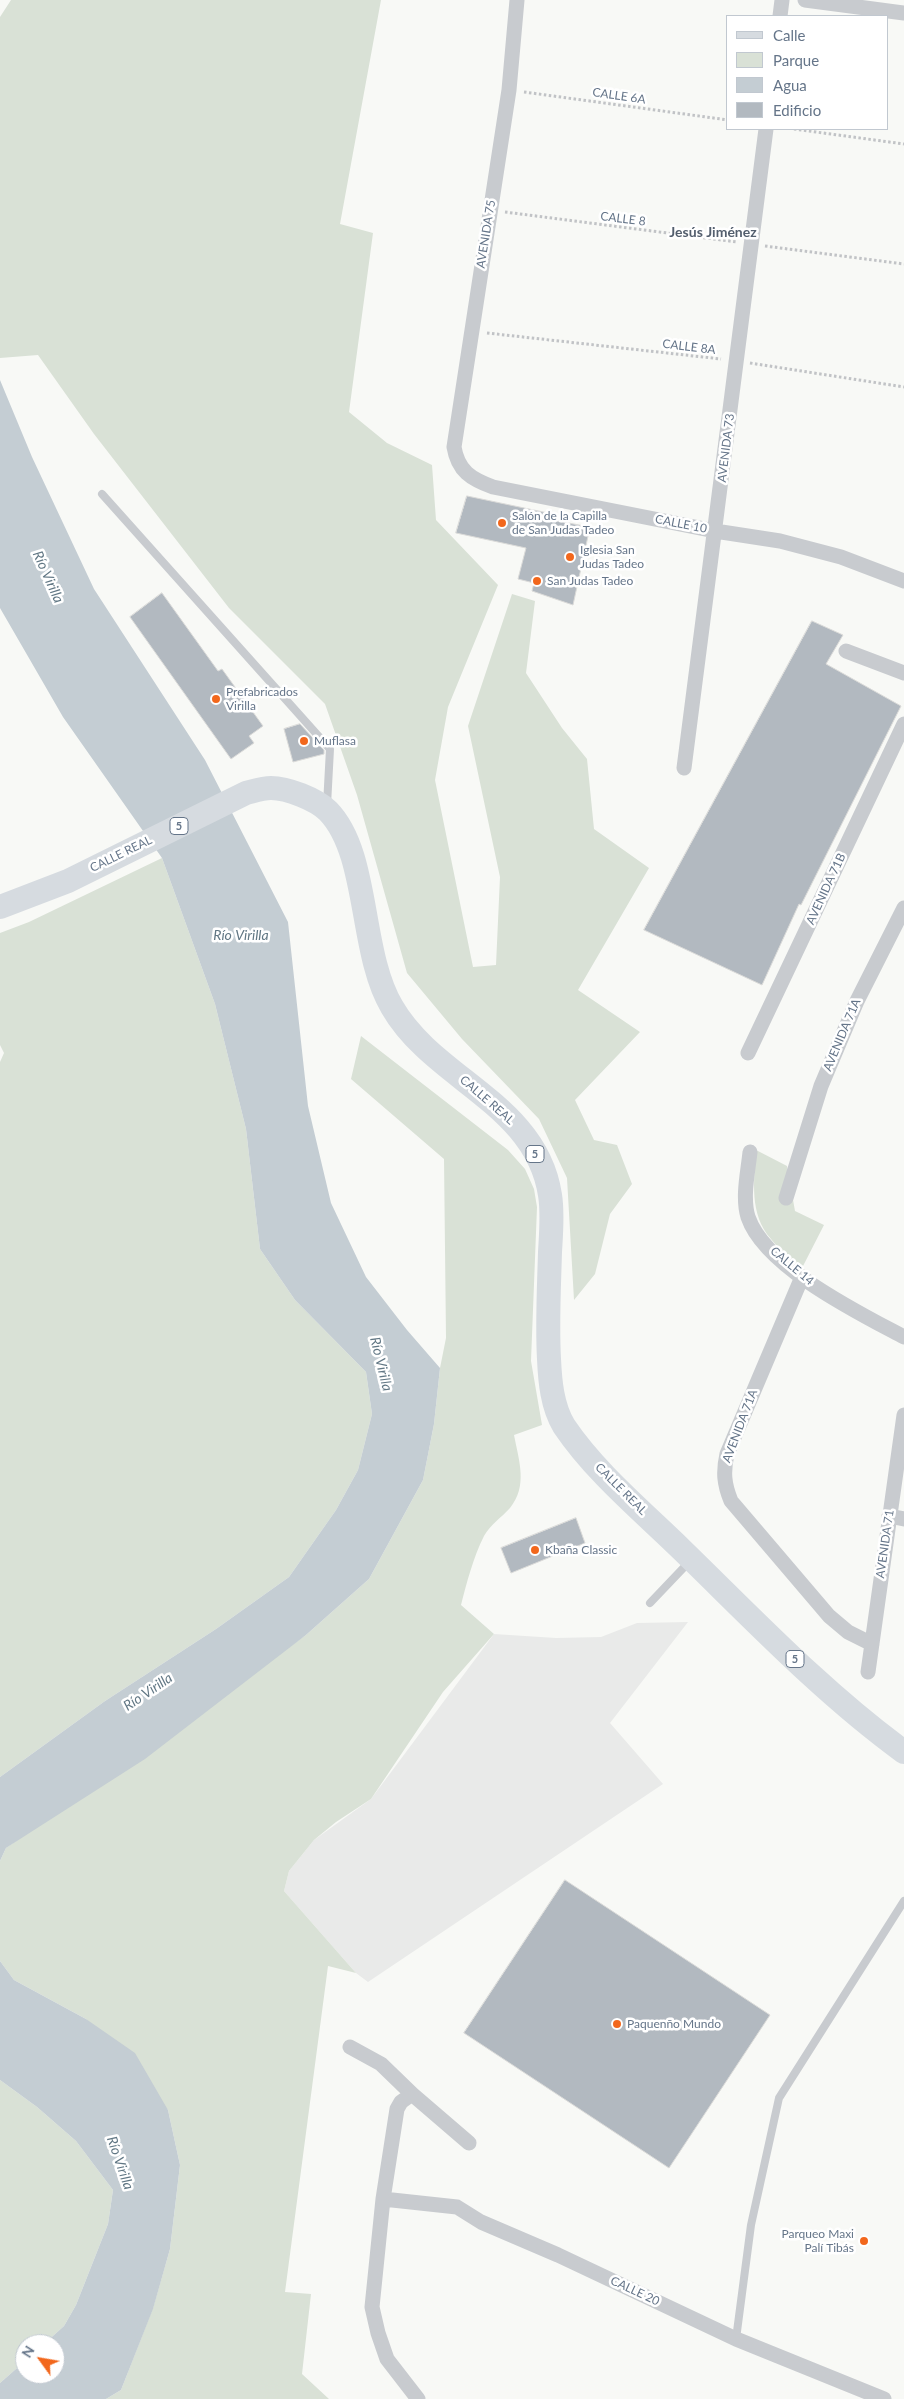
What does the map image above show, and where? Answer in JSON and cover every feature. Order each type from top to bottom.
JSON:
[{"type":"main road","name":"CALLE REAL","points":[[0,907],[68,881],[246,793],[272,788],[306,798],[327,809],[339,826],[355,863],[371,948],[377,972],[390,1005],[412,1036],[504,1111],[519,1128],[540,1162],[550,1195],[548,1328],[550,1385],[562,1423],[600,1470],[816,1679],[866,1724],[904,1752]]},
{"type":"street","name":"AVENIDA 75","points":[[460,468],[454,447],[509,90],[517,0]]},
{"type":"street","points":[[780,15],[782,0]]},
{"type":"street","points":[[805,0],[904,13]]},
{"type":"street","name":"AVENIDA 73","points":[[684,768],[766,130]]},
{"type":"street","name":"CALLE 10","points":[[460,468],[477,481],[493,487],[780,541],[859,563],[904,582]]},
{"type":"street","points":[[846,651],[904,672]]},
{"type":"street","name":"AVENIDA 71B","points":[[748,1053],[904,724]]},
{"type":"street","name":"AVENIDA 71A","points":[[786,1198],[821,1086],[856,1001],[904,908]]},
{"type":"street","name":"CALLE 14","points":[[750,1152],[746,1204],[748,1216],[765,1244],[802,1277],[837,1302],[904,1336]]},
{"type":"street","name":"AVENIDA 71A","points":[[802,1277],[727,1454],[724,1470],[725,1486],[732,1500],[829,1616],[848,1632],[872,1644]]},
{"type":"street","name":"AVENIDA 71","points":[[868,1672],[888,1516],[904,1415]]},
{"type":"street","points":[[888,1516],[904,1519]]},
{"type":"street","points":[[350,2046],[381,2064],[412,2094],[469,2143]]},
{"type":"street","points":[[412,2094],[401,2102],[397,2109],[383,2199],[372,2307],[387,2359],[418,2399]]},
{"type":"street","name":"CALLE 20","points":[[383,2199],[456,2207],[481,2222],[558,2255],[736,2339],[884,2399]]},
{"type":"lane","points":[[102,494],[330,749],[327,809]]},
{"type":"lane","points":[[650,1603],[692,1559]]},
{"type":"lane","points":[[736,2339],[751,2225],[779,2098],[904,1901]]},
{"type":"path","name":"CALLE 6A","points":[[509,90],[726,120]]},
{"type":"path","points":[[801,130],[904,144]]},
{"type":"path","name":"CALLE 8","points":[[489,210],[904,264]]},
{"type":"path","name":"CALLE 8A","points":[[471,331],[737,361],[904,387]]},
{"type":"shaded area","points":[[688,1622],[610,1723],[663,1784],[368,1982],[356,1973],[284,1891],[289,1871],[314,1840],[371,1799],[494,1634],[556,1638],[601,1637],[637,1623]]},
{"type":"green space","points":[[11,0],[381,0],[340,224],[373,233],[349,412],[387,443],[432,465],[436,520],[498,585],[448,707],[435,780],[473,967],[496,965],[500,877],[468,726],[512,594],[535,601],[526,673],[562,728],[587,759],[594,829],[649,868],[578,990],[640,1032],[575,1100],[594,1140],[617,1145],[632,1184],[610,1214],[595,1274],[574,1300],[567,1178],[539,1119],[462,1039],[407,973],[357,795],[325,704],[229,608],[94,434],[38,355],[0,358],[0,17]]},
{"type":"green space","points":[[162,858],[215,1004],[246,1129],[260,1249],[295,1300],[366,1372],[372,1414],[358,1470],[336,1510],[289,1577],[216,1629],[105,1701],[0,1777],[0,1062],[4,1053],[0,1045],[0,933],[29,922]]},
{"type":"green space","points":[[361,1036],[508,1150],[525,1169],[534,1189],[537,1207],[531,1361],[542,1425],[514,1435],[521,1473],[519,1491],[516,1500],[510,1508],[484,1536],[473,1561],[461,1605],[494,1634],[443,1692],[371,1799],[336,1822],[314,1840],[289,1871],[284,1891],[356,1973],[328,1966],[285,2292],[311,2294],[302,2374],[329,2399],[106,2399],[121,2390],[153,2308],[170,2249],[180,2165],[168,2110],[86,2019],[14,1980],[0,1961],[0,1861],[6,1848],[306,1635],[369,1579],[423,1480],[434,1424],[440,1368],[446,1338],[444,1159],[351,1079]]},
{"type":"green space","points":[[756,1150],[787,1166],[795,1211],[824,1225],[802,1268],[774,1243],[759,1219],[754,1197]]},
{"type":"green space","points":[[0,2080],[37,2107],[76,2141],[113,2190],[108,2224],[76,2305],[64,2326],[55,2334],[15,2334],[15,2370],[0,2383]]},
{"type":"water","name":"Río Virilla","points":[[0,380],[32,457],[94,589],[205,760],[288,922],[308,1106],[331,1203],[366,1277],[407,1330],[440,1368],[434,1424],[423,1480],[369,1579],[306,1635],[145,1759],[6,1848],[0,1861],[0,1777],[105,1701],[216,1629],[289,1577],[336,1510],[358,1470],[372,1414],[366,1372],[295,1300],[260,1249],[246,1129],[215,1004],[162,858],[63,717],[0,608]]},
{"type":"water","name":"Río Virilla","points":[[0,1961],[14,1980],[86,2019],[135,2053],[168,2110],[180,2165],[170,2249],[153,2309],[121,2390],[106,2399],[0,2399],[0,2383],[15,2370],[15,2384],[65,2384],[65,2334],[55,2334],[64,2326],[76,2305],[108,2224],[113,2190],[76,2141],[37,2107],[0,2080]]},
{"type":"building","points":[[467,496],[548,513],[547,519],[590,527],[573,605],[532,591],[534,583],[518,579],[526,548],[456,533]]},
{"type":"building","name":"Prefabricados Virilla","points":[[162,593],[218,671],[222,669],[263,726],[249,736],[254,743],[231,759],[130,617]]},
{"type":"building","points":[[812,621],[843,635],[826,664],[901,706],[801,905],[799,904],[762,985],[644,930]]},
{"type":"building","name":"Muflasa","points":[[300,724],[324,750],[324,754],[293,762],[284,729]]},
{"type":"building","points":[[576,1518],[585,1543],[511,1573],[501,1548]]},
{"type":"building","name":"Paquenño Mundo","points":[[565,1880],[770,2015],[669,2168],[464,2033]]},
{"type":"place","name":"Salón de la Capilla de San Judas Tadeo","points":[[502,523]]},
{"type":"place","name":"Iglesia San Judas Tadeo","points":[[570,557]]},
{"type":"place","name":"San Judas Tadeo","points":[[537,581]]},
{"type":"place","name":"Prefabricados Virilla","points":[[216,699]]},
{"type":"place","name":"Muflasa","points":[[304,741]]},
{"type":"place","name":"Kbaña Classic","points":[[535,1550]]},
{"type":"place","name":"Paquenño Mundo","points":[[617,2024]]},
{"type":"place","name":"Parqueo Maxi Palí Tibás","points":[[864,2241]]},
{"type":"district","name":"Jesús Jiménez","points":[[713,232]]}]
